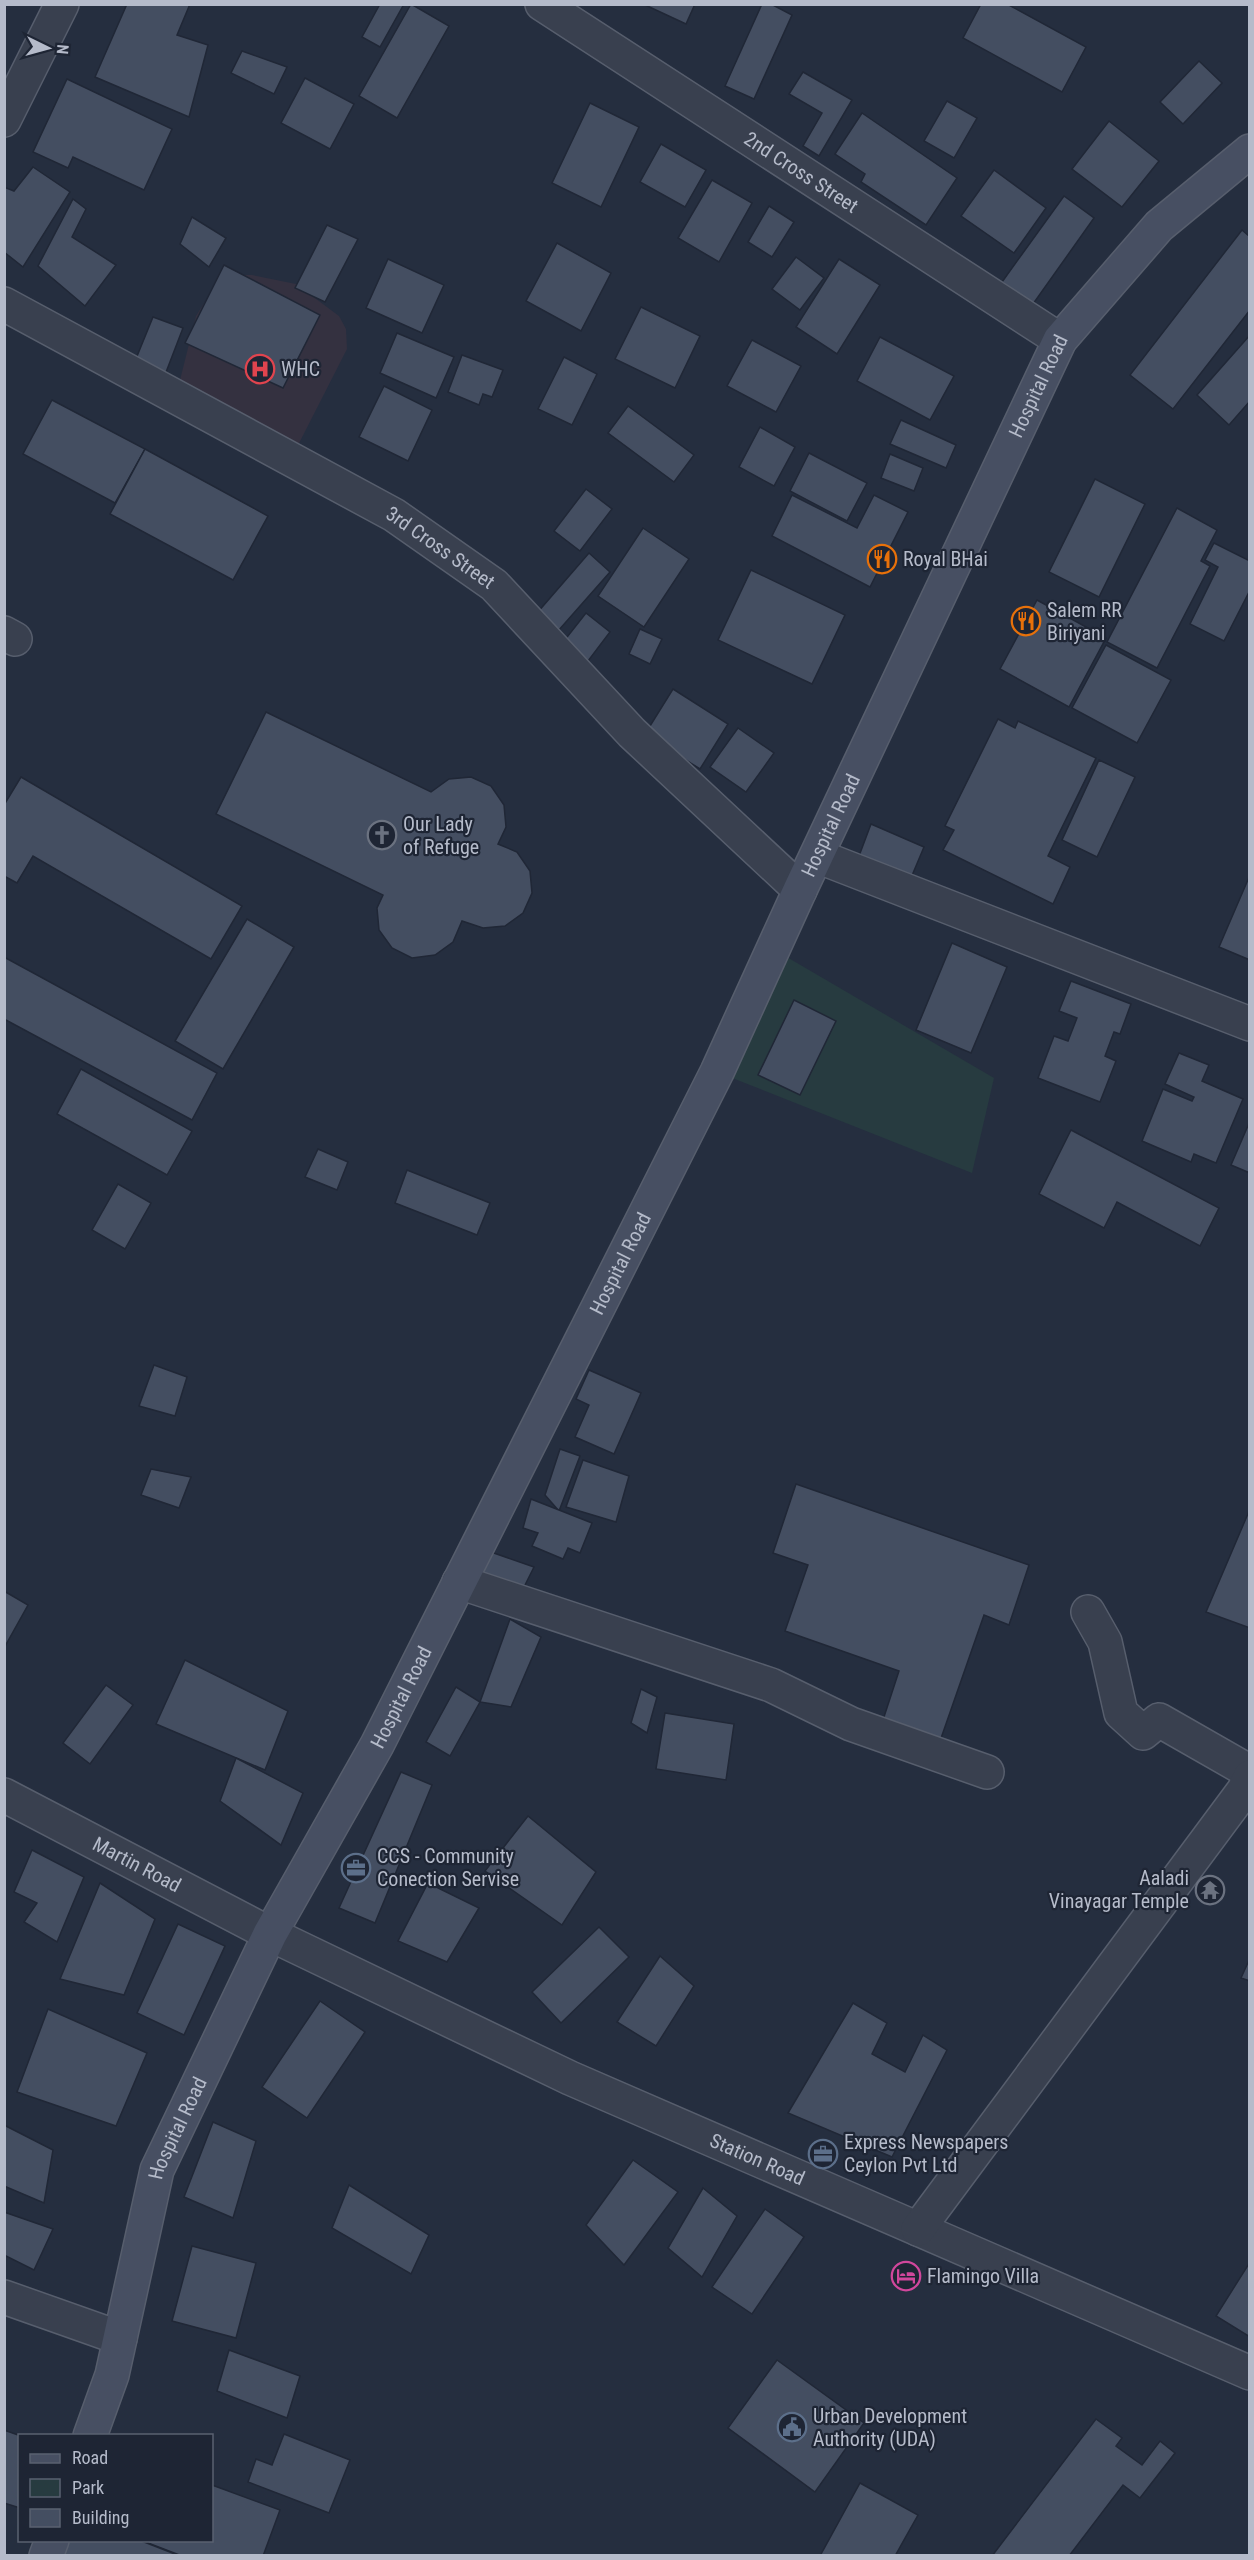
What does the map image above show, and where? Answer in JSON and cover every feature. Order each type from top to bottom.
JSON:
[{"type":"street","points":[[4,120],[62,4]]},
{"type":"street","name":"2nd Cross Street","points":[[542,4],[1060,340]]},
{"type":"street","name":"Hospital Road","points":[[91,2434],[112,2375],[158,2170],[270,1934],[376,1745],[717,1072],[800,890],[1060,340],[1159,226],[1250,151]]},
{"type":"street","name":"3rd Cross Street","points":[[4,304],[394,515],[494,585],[632,733],[800,890]]},
{"type":"street","points":[[817,856],[1250,1024]]},
{"type":"street","points":[[459,1582],[771,1685],[851,1724],[987,1772]]},
{"type":"street","points":[[1088,1612],[1105,1642],[1121,1713],[1143,1733],[1160,1720],[1250,1772]]},
{"type":"street","points":[[918,2229],[1244,1790],[1250,1777]]},
{"type":"street","name":"Martin Road","points":[[4,1796],[270,1934]]},
{"type":"street","name":"Station Road","points":[[270,1934],[570,2078],[1250,2373]]},
{"type":"street","points":[[4,2297],[120,2338]]},
{"type":"street","points":[[46,2556],[52,2542]]},
{"type":"shaded area","name":"WHC","points":[[235,275],[252,275],[296,284],[339,316],[346,329],[347,349],[291,459],[176,396],[196,316],[218,281]]},
{"type":"green space","points":[[773,949],[994,1078],[972,1173],[717,1072]]},
{"type":"building","points":[[127,4],[190,4],[177,35],[208,45],[189,117],[95,77]]},
{"type":"building","points":[[380,4],[404,4],[380,47],[362,37]]},
{"type":"building","points":[[411,4],[449,26],[397,118],[359,96]]},
{"type":"building","points":[[643,4],[695,4],[686,24]]},
{"type":"building","points":[[762,4],[771,4],[792,15],[754,99],[725,86]]},
{"type":"building","points":[[981,4],[1007,4],[1086,47],[1062,92],[963,38]]},
{"type":"building","points":[[242,51],[287,67],[274,94],[231,73]]},
{"type":"building","points":[[1199,61],[1222,83],[1183,124],[1160,102]]},
{"type":"building","points":[[803,72],[852,100],[819,156],[803,146],[822,113],[789,94]]},
{"type":"building","points":[[305,78],[354,104],[330,149],[281,123]]},
{"type":"building","points":[[67,79],[172,129],[144,190],[73,157],[68,168],[33,152]]},
{"type":"building","points":[[947,101],[977,118],[954,158],[924,141]]},
{"type":"building","points":[[590,103],[639,127],[601,207],[552,183]]},
{"type":"building","points":[[862,113],[957,178],[926,225],[861,182],[865,174],[835,154]]},
{"type":"building","points":[[1109,121],[1159,161],[1122,207],[1072,169]]},
{"type":"building","points":[[661,144],[706,170],[685,207],[640,182]]},
{"type":"building","points":[[33,167],[70,192],[23,267],[4,252],[4,187],[14,191]]},
{"type":"building","points":[[994,170],[1046,208],[1014,253],[961,216]]},
{"type":"building","points":[[712,180],[752,203],[719,262],[678,238]]},
{"type":"building","points":[[1064,196],[1094,218],[1033,304],[1002,282]]},
{"type":"building","points":[[73,199],[86,209],[72,237],[116,265],[85,306],[38,266]]},
{"type":"building","points":[[769,206],[794,222],[772,257],[748,242]]},
{"type":"building","points":[[192,217],[226,238],[209,267],[180,244]]},
{"type":"building","points":[[327,225],[358,239],[325,302],[295,288]]},
{"type":"building","points":[[1242,230],[1250,237],[1250,310],[1173,409],[1130,375]]},
{"type":"building","points":[[557,243],[611,273],[581,331],[526,301]]},
{"type":"building","points":[[796,257],[824,278],[800,310],[772,289]]},
{"type":"building","points":[[388,259],[444,285],[422,333],[366,308]]},
{"type":"building","points":[[839,259],[880,285],[837,354],[796,327]]},
{"type":"building","points":[[224,265],[320,315],[283,388],[185,343]]},
{"type":"building","points":[[641,307],[700,336],[675,388],[615,359]]},
{"type":"building","points":[[153,317],[183,328],[163,380],[133,366]]},
{"type":"building","points":[[397,333],[454,357],[436,398],[380,373]]},
{"type":"building","points":[[1250,335],[1250,401],[1229,425],[1197,395]]},
{"type":"building","points":[[880,337],[954,376],[930,420],[857,381]]},
{"type":"building","points":[[752,340],[801,366],[776,412],[727,386]]},
{"type":"building","points":[[462,355],[503,370],[492,397],[483,394],[479,405],[448,392]]},
{"type":"building","points":[[564,357],[597,374],[572,425],[538,409]]},
{"type":"building","points":[[384,386],[432,410],[408,461],[359,437]]},
{"type":"building","points":[[52,400],[145,449],[115,503],[23,454]]},
{"type":"building","points":[[628,406],[694,455],[674,482],[608,433]]},
{"type":"building","points":[[901,420],[956,445],[946,468],[890,444]]},
{"type":"building","points":[[760,427],[795,447],[774,486],[739,467]]},
{"type":"building","points":[[145,449],[268,516],[233,580],[110,514]]},
{"type":"building","points":[[809,453],[867,483],[847,521],[790,491]]},
{"type":"building","points":[[890,454],[923,468],[914,491],[881,478]]},
{"type":"building","points":[[1095,479],[1145,504],[1099,597],[1049,572]]},
{"type":"building","points":[[586,489],[612,509],[580,551],[554,531]]},
{"type":"building","points":[[792,495],[857,528],[874,495],[908,512],[870,587],[772,536]]},
{"type":"building","points":[[1177,508],[1217,530],[1201,561],[1210,566],[1157,668],[1107,642]]},
{"type":"building","points":[[643,528],[689,559],[644,627],[598,596]]},
{"type":"building","points":[[1214,543],[1250,561],[1250,590],[1224,641],[1190,624],[1218,567],[1205,560]]},
{"type":"building","points":[[589,553],[610,572],[558,631],[537,613]]},
{"type":"building","points":[[751,570],[845,615],[812,684],[718,640]]},
{"type":"building","points":[[1037,600],[1106,638],[1069,707],[1000,669]]},
{"type":"building","points":[[586,613],[610,632],[585,665],[560,646]]},
{"type":"building","points":[[640,629],[662,639],[650,664],[629,654]]},
{"type":"building","points":[[1106,645],[1171,680],[1137,743],[1072,708]]},
{"type":"building","points":[[673,689],[728,724],[700,769],[645,734]]},
{"type":"building","name":"Our Lady of Refuge","points":[[266,712],[431,792],[449,779],[471,777],[491,786],[504,805],[506,827],[498,844],[517,852],[530,871],[532,893],[523,913],[505,926],[483,928],[462,921],[453,942],[435,955],[412,958],[392,948],[379,930],[377,908],[383,895],[216,814]]},
{"type":"building","points":[[998,719],[1015,728],[1018,721],[1096,758],[1048,856],[1070,867],[1053,904],[943,850],[954,830],[945,826]]},
{"type":"building","points":[[738,728],[774,753],[746,792],[710,767]]},
{"type":"building","points":[[1099,760],[1135,777],[1097,857],[1062,840]]},
{"type":"building","points":[[21,777],[242,906],[211,959],[33,856],[17,883],[4,876],[4,805]]},
{"type":"building","points":[[871,824],[924,847],[908,885],[856,864]]},
{"type":"building","points":[[1250,875],[1250,960],[1219,947]]},
{"type":"building","points":[[247,919],[294,947],[223,1069],[175,1041]]},
{"type":"building","points":[[952,943],[1007,967],[971,1053],[916,1030]]},
{"type":"building","points":[[4,957],[217,1073],[192,1120],[4,1019]]},
{"type":"building","points":[[1071,981],[1131,1004],[1120,1034],[1114,1032],[1105,1056],[1116,1061],[1100,1102],[1038,1078],[1054,1036],[1068,1041],[1077,1018],[1059,1011]]},
{"type":"building","points":[[794,1000],[836,1021],[800,1095],[758,1075]]},
{"type":"building","points":[[1179,1053],[1209,1065],[1202,1081],[1243,1099],[1216,1163],[1194,1154],[1191,1162],[1142,1141],[1163,1089],[1192,1101],[1194,1097],[1165,1084]]},
{"type":"building","points":[[81,1069],[192,1131],[167,1175],[57,1114]]},
{"type":"building","points":[[1250,1121],[1250,1173],[1231,1165]]},
{"type":"building","points":[[1071,1130],[1219,1208],[1200,1246],[1117,1202],[1104,1228],[1039,1194]]},
{"type":"building","points":[[318,1149],[348,1162],[337,1190],[305,1177]]},
{"type":"building","points":[[407,1170],[490,1203],[477,1235],[395,1203]]},
{"type":"building","points":[[118,1184],[151,1203],[125,1249],[92,1230]]},
{"type":"building","points":[[154,1365],[187,1377],[175,1416],[139,1406]]},
{"type":"building","points":[[589,1370],[641,1393],[614,1454],[575,1437],[589,1405],[576,1399]]},
{"type":"building","points":[[560,1449],[580,1456],[559,1511],[545,1495]]},
{"type":"building","points":[[583,1460],[629,1476],[616,1522],[566,1507]]},
{"type":"building","points":[[151,1469],[191,1477],[179,1508],[141,1495]]},
{"type":"building","points":[[796,1484],[1029,1565],[1009,1625],[984,1615],[939,1744],[882,1723],[899,1671],[785,1631],[808,1565],[773,1553]]},
{"type":"building","points":[[531,1499],[592,1523],[580,1553],[568,1548],[563,1559],[532,1546],[538,1533],[523,1528]]},
{"type":"building","points":[[1250,1509],[1250,1628],[1206,1612]]},
{"type":"building","points":[[488,1551],[534,1567],[519,1597],[480,1575]]},
{"type":"building","points":[[4,1591],[28,1605],[4,1648]]},
{"type":"building","points":[[510,1619],[541,1637],[511,1707],[480,1702]]},
{"type":"building","points":[[185,1660],[288,1711],[265,1770],[156,1724]]},
{"type":"building","points":[[106,1685],[133,1705],[90,1764],[63,1743]]},
{"type":"building","points":[[456,1687],[480,1702],[450,1756],[426,1742]]},
{"type":"building","points":[[641,1689],[657,1697],[647,1733],[631,1723]]},
{"type":"building","points":[[665,1713],[734,1724],[726,1780],[656,1769]]},
{"type":"building","points":[[236,1758],[303,1793],[281,1845],[220,1801]]},
{"type":"building","points":[[401,1772],[432,1785],[375,1923],[339,1908]]},
{"type":"building","points":[[528,1816],[596,1872],[562,1925],[485,1871]]},
{"type":"building","points":[[32,1850],[84,1877],[57,1942],[24,1922],[37,1903],[14,1892]]},
{"type":"building","points":[[100,1883],[155,1919],[124,1995],[60,1979]]},
{"type":"building","points":[[428,1883],[479,1908],[447,1962],[398,1941]]},
{"type":"building","points":[[178,1924],[225,1946],[184,2035],[137,2013]]},
{"type":"building","points":[[599,1927],[629,1957],[561,2023],[532,1992]]},
{"type":"building","points":[[660,1956],[694,1986],[656,2046],[617,2022]]},
{"type":"building","points":[[1250,1958],[1250,1981],[1241,1978]]},
{"type":"building","points":[[320,2001],[365,2032],[307,2118],[262,2087]]},
{"type":"building","points":[[853,2003],[887,2023],[872,2054],[905,2072],[923,2035],[947,2050],[892,2157],[788,2113]]},
{"type":"building","points":[[48,2009],[147,2053],[116,2126],[17,2092]]},
{"type":"building","points":[[213,2122],[256,2141],[233,2218],[184,2197]]},
{"type":"building","points":[[4,2125],[53,2150],[44,2203],[4,2186]]},
{"type":"building","points":[[633,2160],[678,2192],[624,2265],[586,2225]]},
{"type":"building","points":[[349,2185],[429,2235],[411,2274],[332,2228]]},
{"type":"building","points":[[703,2188],[737,2216],[702,2277],[668,2248]]},
{"type":"building","points":[[765,2209],[804,2237],[752,2314],[712,2287]]},
{"type":"building","points":[[4,2212],[53,2229],[34,2270],[4,2255]]},
{"type":"building","points":[[192,2246],[256,2263],[236,2338],[172,2321]]},
{"type":"building","points":[[1250,2262],[1250,2337],[1216,2316]]},
{"type":"building","points":[[229,2350],[300,2376],[287,2418],[217,2391]]},
{"type":"building","points":[[777,2360],[864,2423],[815,2492],[728,2428]]},
{"type":"building","points":[[1096,2419],[1122,2438],[1116,2446],[1142,2465],[1160,2441],[1175,2453],[1140,2498],[1123,2485],[1069,2556],[992,2556]]},
{"type":"building","points":[[4,2430],[18,2435],[18,2507],[4,2503]]},
{"type":"building","points":[[284,2434],[350,2460],[329,2513],[248,2482],[256,2459],[272,2465]]},
{"type":"building","points":[[860,2483],[918,2515],[895,2556],[820,2556]]},
{"type":"building","points":[[213,2485],[280,2510],[263,2556],[182,2556],[148,2543],[213,2542]]},
{"type":"building","points":[[51,2542],[144,2542],[180,2556],[46,2556]]},
{"type":"place","name":"WHC","points":[[260,369]]},
{"type":"place","name":"Royal BHai","points":[[882,559]]},
{"type":"place","name":"Salem RR Biriyani","points":[[1026,621]]},
{"type":"place","name":"Our Lady of Refuge","points":[[382,835]]},
{"type":"place","name":"CCS - Community Conection Servise","points":[[356,1868]]},
{"type":"place","name":"Aaladi Vinayagar Temple","points":[[1210,1890]]},
{"type":"place","name":"Express Newspapers Ceylon Pvt Ltd","points":[[823,2154]]},
{"type":"place","name":"Flamingo Villa","points":[[906,2276]]},
{"type":"place","name":"Urban Development Authority (UDA)","points":[[792,2427]]}]
